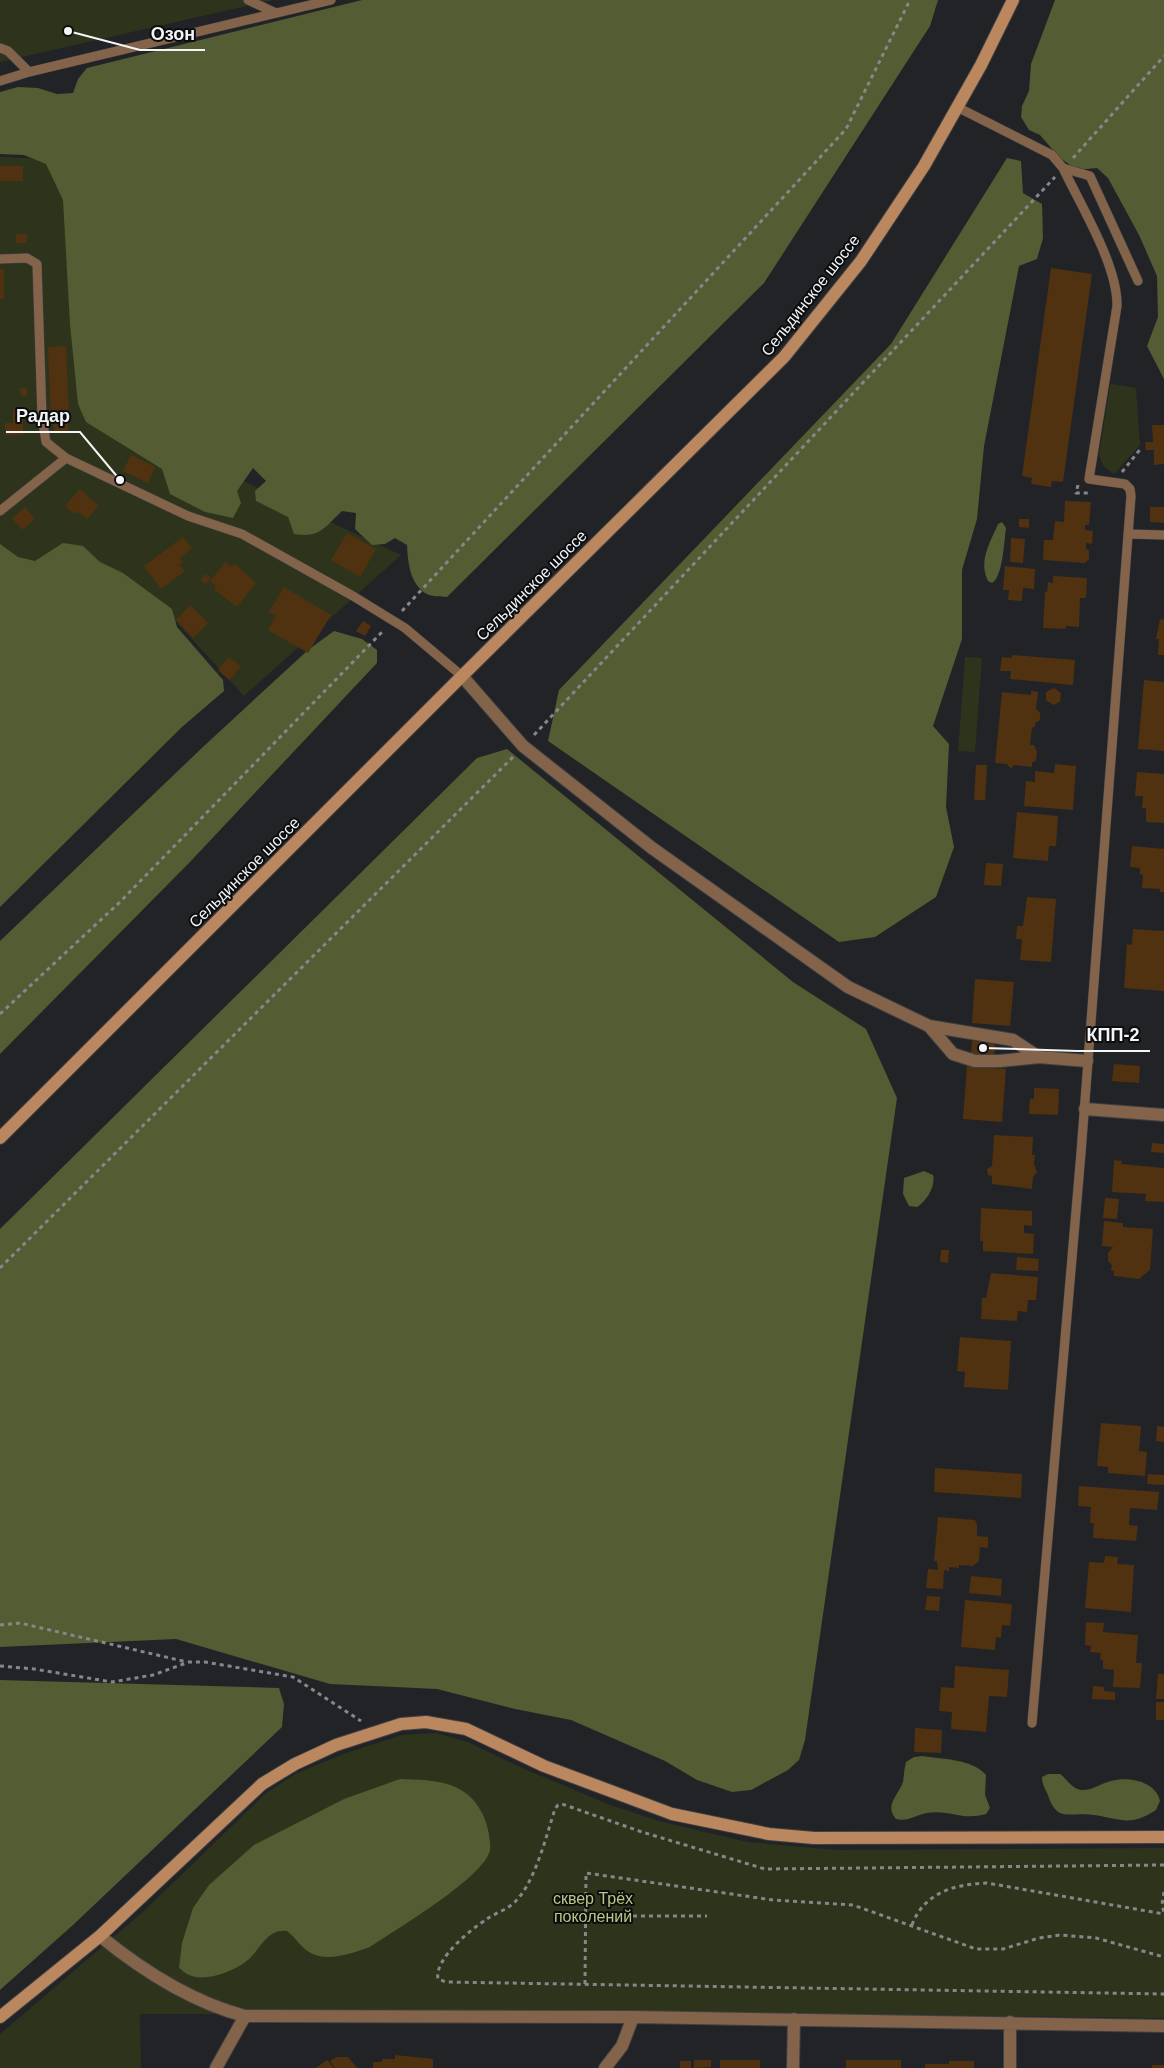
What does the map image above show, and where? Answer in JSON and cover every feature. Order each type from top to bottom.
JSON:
[{"type":"main road","name":"Сельдинское шоссе","points":[[0,1138],[784,357],[861,261],[924,166],[1013,0]]},
{"type":"main road","points":[[0,2017],[100,1936],[262,1784],[295,1764],[376,1731],[401,1724],[448,1724],[466,1729],[544,1766],[672,1814],[769,1834],[814,1838],[1164,1837]]},
{"type":"street","points":[[462,676],[523,746],[652,848],[848,987],[929,1026],[1013,1040],[1039,1057]]},
{"type":"street","points":[[929,1026],[953,1054],[968,1058],[1000,1061],[1039,1057],[1087,1062]]},
{"type":"street","points":[[1085,1109],[1164,1114]]},
{"type":"street","points":[[100,1936],[124,1956],[182,1992],[216,2009],[245,2016],[633,2017],[1164,2026]]},
{"type":"street","points":[[216,2068],[245,2016]]},
{"type":"street","points":[[604,2068],[610,2064],[622,2046],[633,2017]]},
{"type":"street","points":[[793,2068],[794,2019]]},
{"type":"street","points":[[1010,2022],[1010,2068]]},
{"type":"lane","points":[[248,0],[276,13]]},
{"type":"lane","points":[[0,81],[29,72],[331,0]]},
{"type":"lane","points":[[0,48],[8,51],[29,72]]},
{"type":"lane","points":[[957,107],[1052,155],[1063,168],[1113,273],[1117,289],[1117,306],[1089,479],[1124,484],[1131,492],[1121,648],[1087,1062],[1085,1109],[1032,1723]]},
{"type":"lane","points":[[1063,168],[1090,176],[1138,281]]},
{"type":"lane","points":[[0,259],[27,258],[37,264],[42,417],[46,442],[66,458],[188,516],[242,534],[405,628],[462,676]]},
{"type":"lane","points":[[0,511],[66,458]]},
{"type":"lane","points":[[1128,534],[1164,535]]},
{"type":"path","points":[[0,1014],[121,901],[393,621],[846,129],[910,0]]},
{"type":"path","points":[[0,1268],[523,746],[1063,168],[1164,56]]},
{"type":"path","points":[[1114,482],[1142,447]]},
{"type":"path","points":[[0,1625],[20,1623],[189,1662],[205,1662],[293,1677],[376,1731]]},
{"type":"path","points":[[0,1666],[34,1669],[112,1682],[153,1675],[189,1662]]},
{"type":"path","points":[[1164,1865],[765,1869],[642,1832],[562,1804],[558,1805],[524,1889],[512,1905],[468,1932],[440,1964],[437,1972],[438,1979],[446,1982],[1164,1994]]},
{"type":"path","points":[[585,1984],[586,1873],[773,1900],[853,1905],[976,1949],[1003,1949],[1060,1935],[1096,1938],[1164,1957]]},
{"type":"path","points":[[912,1925],[924,1904],[941,1892],[962,1884],[987,1883],[1164,1914],[1162,1904],[1164,1892]]},
{"type":"path","points":[[585,1916],[707,1916]]},
{"type":"green space","points":[[0,0],[273,0],[0,62]]},
{"type":"green space","points":[[362,0],[938,0],[930,26],[764,283],[447,597],[429,595],[417,585],[409,566],[407,545],[395,538],[385,544],[372,545],[355,529],[356,513],[342,511],[326,527],[316,533],[294,534],[288,517],[256,501],[255,491],[266,481],[253,468],[237,491],[241,503],[233,518],[205,512],[170,494],[162,469],[86,422],[78,404],[70,324],[63,200],[46,164],[24,155],[0,154],[0,92],[18,87],[38,88],[57,94],[73,93],[78,79],[87,68]]},
{"type":"green space","points":[[1055,0],[1164,0],[1164,379],[1147,346],[1158,317],[1157,276],[1139,235],[1108,178],[1097,168],[1077,170],[1059,157],[1040,135],[1029,130],[1021,117],[1022,106],[1029,91],[1031,64]]},
{"type":"green space","points":[[0,157],[68,160],[87,408],[401,555],[244,696],[171,616],[0,552]]},
{"type":"green space","points":[[1007,158],[1021,161],[1023,193],[1042,204],[1043,238],[1037,259],[1019,266],[984,446],[977,519],[962,570],[962,639],[933,726],[949,744],[946,807],[954,847],[936,897],[875,937],[839,942],[548,741],[559,690],[891,344]]},
{"type":"green space","points":[[1110,385],[1136,388],[1140,445],[1114,474],[1104,467],[1099,455]]},
{"type":"green space","points":[[1002,522],[1006,528],[1001,566],[999,574],[992,583],[988,581],[985,574],[986,552],[998,524]]},
{"type":"green space","points":[[63,543],[83,546],[100,562],[123,573],[172,609],[177,627],[223,680],[224,691],[182,727],[0,907],[0,544],[18,557],[35,561]]},
{"type":"green space","points":[[334,631],[362,639],[377,650],[377,663],[189,863],[0,1054],[0,941],[204,746],[308,650]]},
{"type":"green space","points":[[965,657],[982,658],[975,752],[958,751]]},
{"type":"green space","points":[[507,749],[793,982],[866,1029],[897,1098],[805,1740],[799,1760],[788,1770],[751,1790],[732,1792],[697,1780],[665,1761],[571,1720],[515,1709],[437,1689],[330,1684],[176,1639],[0,1647],[0,1229],[477,758]]},
{"type":"green space","points":[[924,1171],[933,1175],[932,1189],[920,1205],[917,1207],[909,1206],[903,1194],[904,1178]]},
{"type":"green space","points":[[0,1680],[279,1688],[284,1704],[282,1727],[73,1925],[0,1990]]},
{"type":"green space","name":"сквер Трёх поколений","points":[[436,1733],[468,1742],[520,1767],[610,1805],[659,1821],[747,1842],[836,1850],[1164,1848],[1164,2018],[346,2009],[240,2014],[140,2014],[141,2068],[0,2068],[0,2034],[144,1911],[266,1793],[297,1773],[349,1752],[402,1735]]},
{"type":"green space","points":[[922,1756],[965,1763],[986,1775],[985,1795],[990,1808],[986,1814],[963,1816],[935,1812],[908,1819],[896,1819],[891,1809],[893,1800],[903,1782],[906,1762],[914,1757]]},
{"type":"green space","points":[[1048,1774],[1060,1774],[1081,1790],[1107,1782],[1125,1779],[1133,1780],[1153,1789],[1160,1801],[1156,1810],[1139,1819],[1132,1820],[1119,1820],[1086,1814],[1060,1813],[1052,1804],[1042,1780],[1042,1777]]},
{"type":"green space","points":[[400,1779],[436,1781],[447,1784],[467,1794],[475,1802],[486,1821],[490,1850],[473,1874],[418,1916],[370,1947],[356,1952],[323,1957],[306,1950],[287,1931],[280,1931],[270,1935],[246,1962],[222,1974],[196,1977],[179,1968],[182,1943],[193,1908],[209,1885],[254,1845],[344,1799]]},
{"type":"building","points":[[0,166],[23,166],[23,181],[0,181]]},
{"type":"building","points":[[16,234],[27,234],[27,243],[16,243]]},
{"type":"building","points":[[1051,268],[1092,274],[1063,482],[1052,481],[1051,487],[1031,484],[1032,478],[1022,476]]},
{"type":"building","points":[[0,269],[4,269],[4,299],[0,299]]},
{"type":"building","points":[[66,346],[69,418],[51,419],[48,347]]},
{"type":"building","points":[[20,388],[27,388],[27,396],[21,396]]},
{"type":"building","points":[[13,410],[23,410],[23,435],[5,435],[5,423],[13,423]]},
{"type":"building","points":[[68,421],[69,431],[54,432],[54,422]]},
{"type":"building","points":[[1152,425],[1164,425],[1164,464],[1154,465],[1154,450],[1146,450],[1145,442],[1153,442]]},
{"type":"building","points":[[131,455],[155,467],[148,483],[123,471]]},
{"type":"building","points":[[80,489],[99,506],[87,519],[77,511],[74,514],[65,506]]},
{"type":"building","points":[[1065,501],[1091,502],[1089,525],[1085,525],[1085,530],[1093,531],[1092,544],[1086,543],[1089,559],[1085,563],[1043,560],[1044,540],[1053,540],[1055,521],[1064,522]]},
{"type":"building","points":[[25,507],[35,519],[22,530],[12,518]]},
{"type":"building","points":[[1150,507],[1164,507],[1164,523],[1150,522]]},
{"type":"building","points":[[1019,519],[1029,519],[1029,528],[1019,527]]},
{"type":"building","points":[[347,533],[376,549],[360,577],[331,560]]},
{"type":"building","points":[[183,537],[192,548],[180,558],[183,562],[179,565],[185,571],[161,589],[144,566]]},
{"type":"building","points":[[1011,538],[1025,539],[1023,563],[1010,562]]},
{"type":"building","points":[[225,562],[231,567],[234,563],[256,583],[237,607],[214,589],[216,586],[210,581]]},
{"type":"building","points":[[1005,566],[1035,569],[1034,589],[1023,588],[1022,601],[1008,600],[1009,590],[1003,590]]},
{"type":"building","points":[[205,574],[211,578],[206,584],[200,580]]},
{"type":"building","points":[[1053,576],[1087,578],[1086,598],[1080,598],[1079,627],[1066,626],[1066,629],[1043,628],[1045,592],[1047,592],[1048,582],[1053,583]]},
{"type":"building","points":[[284,587],[331,615],[308,653],[268,630],[276,616],[269,612]]},
{"type":"building","points":[[190,605],[208,623],[193,638],[176,620]]},
{"type":"building","points":[[1160,619],[1164,620],[1164,655],[1158,655],[1159,639],[1156,639]]},
{"type":"building","points":[[363,621],[371,626],[365,636],[356,631]]},
{"type":"building","points":[[1012,655],[1075,660],[1073,685],[1010,679],[1011,671],[1000,671],[1002,657],[1012,658]]},
{"type":"building","points":[[229,657],[241,667],[229,680],[218,670]]},
{"type":"building","points":[[1144,680],[1164,682],[1164,751],[1138,749]]},
{"type":"building","points":[[1054,688],[1061,693],[1060,702],[1053,705],[1046,700],[1046,692]]},
{"type":"building","points":[[1031,691],[1038,692],[1036,709],[1040,713],[1040,720],[1035,723],[1035,727],[1032,727],[1030,745],[1034,745],[1037,752],[1036,760],[1032,763],[1032,767],[1014,765],[1011,769],[1007,764],[995,763],[1002,692],[1031,695]]},
{"type":"building","points":[[1055,764],[1076,766],[1073,810],[1024,806],[1026,781],[1035,782],[1035,771],[1054,773]]},
{"type":"building","points":[[976,765],[987,765],[985,800],[974,800]]},
{"type":"building","points":[[1137,772],[1164,774],[1164,823],[1146,822],[1146,808],[1142,808],[1143,796],[1135,796]]},
{"type":"building","points":[[1017,812],[1058,816],[1056,846],[1049,846],[1048,861],[1013,858]]},
{"type":"building","points":[[1132,846],[1164,849],[1164,892],[1160,892],[1160,889],[1142,888],[1143,875],[1140,874],[1140,868],[1130,867]]},
{"type":"building","points":[[986,863],[1003,864],[1001,886],[984,885]]},
{"type":"building","points":[[1027,897],[1056,899],[1051,962],[1020,960],[1022,939],[1016,939],[1017,926],[1023,926]]},
{"type":"building","points":[[1133,929],[1164,931],[1164,991],[1124,988],[1127,944],[1132,945]]},
{"type":"building","points":[[975,979],[1014,982],[1010,1026],[972,1023]]},
{"type":"building","points":[[972,1041],[995,1042],[994,1056],[971,1055]]},
{"type":"building","points":[[1114,1064],[1140,1066],[1139,1083],[1112,1081]]},
{"type":"building","points":[[967,1066],[1006,1069],[1002,1122],[963,1119]]},
{"type":"building","points":[[1034,1088],[1059,1089],[1058,1115],[1029,1114],[1030,1099],[1034,1099]]},
{"type":"building","points":[[994,1135],[1033,1137],[1032,1155],[1035,1155],[1034,1164],[1037,1172],[1033,1177],[1032,1189],[992,1184],[992,1176],[988,1175],[987,1169],[992,1166]]},
{"type":"building","points":[[1152,1143],[1164,1144],[1164,1153],[1151,1152]]},
{"type":"building","points":[[1114,1160],[1122,1161],[1121,1164],[1164,1168],[1164,1202],[1145,1201],[1146,1194],[1112,1192]]},
{"type":"building","points":[[1105,1198],[1119,1199],[1117,1219],[1103,1218]]},
{"type":"building","points":[[981,1208],[1032,1211],[1032,1226],[1024,1225],[1024,1233],[1034,1234],[1033,1254],[983,1251],[983,1241],[980,1241]]},
{"type":"building","points":[[1104,1221],[1123,1223],[1123,1227],[1153,1229],[1150,1270],[1139,1279],[1114,1276],[1114,1271],[1111,1270],[1112,1265],[1108,1261],[1108,1253],[1113,1247],[1102,1246]]},
{"type":"building","points":[[941,1250],[949,1250],[948,1263],[940,1262]]},
{"type":"building","points":[[1017,1257],[1039,1259],[1038,1271],[1016,1270]]},
{"type":"building","points":[[991,1273],[1038,1277],[1036,1300],[1028,1300],[1027,1312],[1018,1311],[1017,1321],[981,1319],[982,1298],[986,1298]]},
{"type":"building","points":[[960,1337],[1011,1341],[1008,1390],[964,1387],[965,1372],[957,1371]]},
{"type":"building","points":[[1101,1423],[1141,1426],[1139,1451],[1147,1452],[1145,1476],[1108,1473],[1108,1467],[1097,1466]]},
{"type":"building","points":[[1157,1426],[1164,1427],[1164,1442],[1156,1441]]},
{"type":"building","points":[[935,1468],[1022,1474],[1021,1498],[934,1492]]},
{"type":"building","points":[[1148,1474],[1164,1475],[1164,1485],[1147,1484]]},
{"type":"building","points":[[1079,1486],[1159,1492],[1157,1510],[1130,1508],[1129,1525],[1138,1526],[1136,1541],[1093,1538],[1094,1523],[1090,1523],[1091,1507],[1078,1506]]},
{"type":"building","points":[[938,1517],[975,1520],[977,1536],[988,1537],[988,1548],[980,1547],[979,1561],[973,1566],[959,1565],[959,1568],[949,1567],[949,1571],[944,1570],[943,1589],[926,1588],[928,1569],[938,1570],[937,1561],[934,1561]]},
{"type":"building","points":[[1105,1556],[1118,1557],[1117,1564],[1134,1565],[1131,1612],[1085,1608],[1089,1562],[1104,1563]]},
{"type":"building","points":[[971,1576],[1002,1579],[1001,1596],[969,1593]]},
{"type":"building","points":[[927,1596],[940,1597],[939,1611],[925,1610]]},
{"type":"building","points":[[965,1600],[1012,1604],[1010,1626],[1002,1625],[1001,1638],[996,1637],[995,1650],[961,1647]]},
{"type":"building","points":[[1086,1622],[1104,1623],[1103,1632],[1138,1635],[1136,1663],[1142,1663],[1140,1688],[1113,1687],[1114,1670],[1103,1669],[1103,1660],[1100,1659],[1101,1653],[1090,1652],[1091,1646],[1085,1645]]},
{"type":"building","points":[[955,1666],[1009,1670],[1007,1697],[989,1696],[986,1732],[951,1729],[952,1712],[939,1711],[941,1687],[954,1688]]},
{"type":"building","points":[[1158,1674],[1164,1674],[1164,1699],[1156,1699]]},
{"type":"building","points":[[1093,1686],[1104,1687],[1104,1691],[1115,1692],[1115,1700],[1092,1699]]},
{"type":"building","points":[[1156,1702],[1164,1702],[1164,1720],[1156,1720]]},
{"type":"building","points":[[915,1728],[942,1730],[941,1753],[914,1752]]},
{"type":"building","points":[[395,2055],[433,2059],[433,2068],[373,2068],[373,2062],[382,2062],[382,2059],[395,2059]]},
{"type":"building","points":[[337,2057],[348,2057],[357,2068],[335,2068],[330,2061]]},
{"type":"building","points":[[327,2060],[334,2068],[316,2068]]},
{"type":"building","points":[[694,2060],[711,2060],[711,2067],[694,2068]]},
{"type":"building","points":[[720,2060],[760,2060],[760,2068],[720,2068]]},
{"type":"building","points":[[846,2060],[901,2060],[901,2068],[846,2068]]},
{"type":"building","points":[[680,2061],[691,2061],[691,2068],[680,2068]]},
{"type":"building","points":[[949,2061],[974,2061],[974,2068],[925,2068],[925,2064],[949,2064]]},
{"type":"building","points":[[1152,2065],[1164,2065],[1164,2068],[1152,2068]]},
{"type":"place","name":"Озон","points":[[68,31]]},
{"type":"place","name":"Радар","points":[[120,480]]},
{"type":"place","name":"КПП-2","points":[[983,1048]]}]
